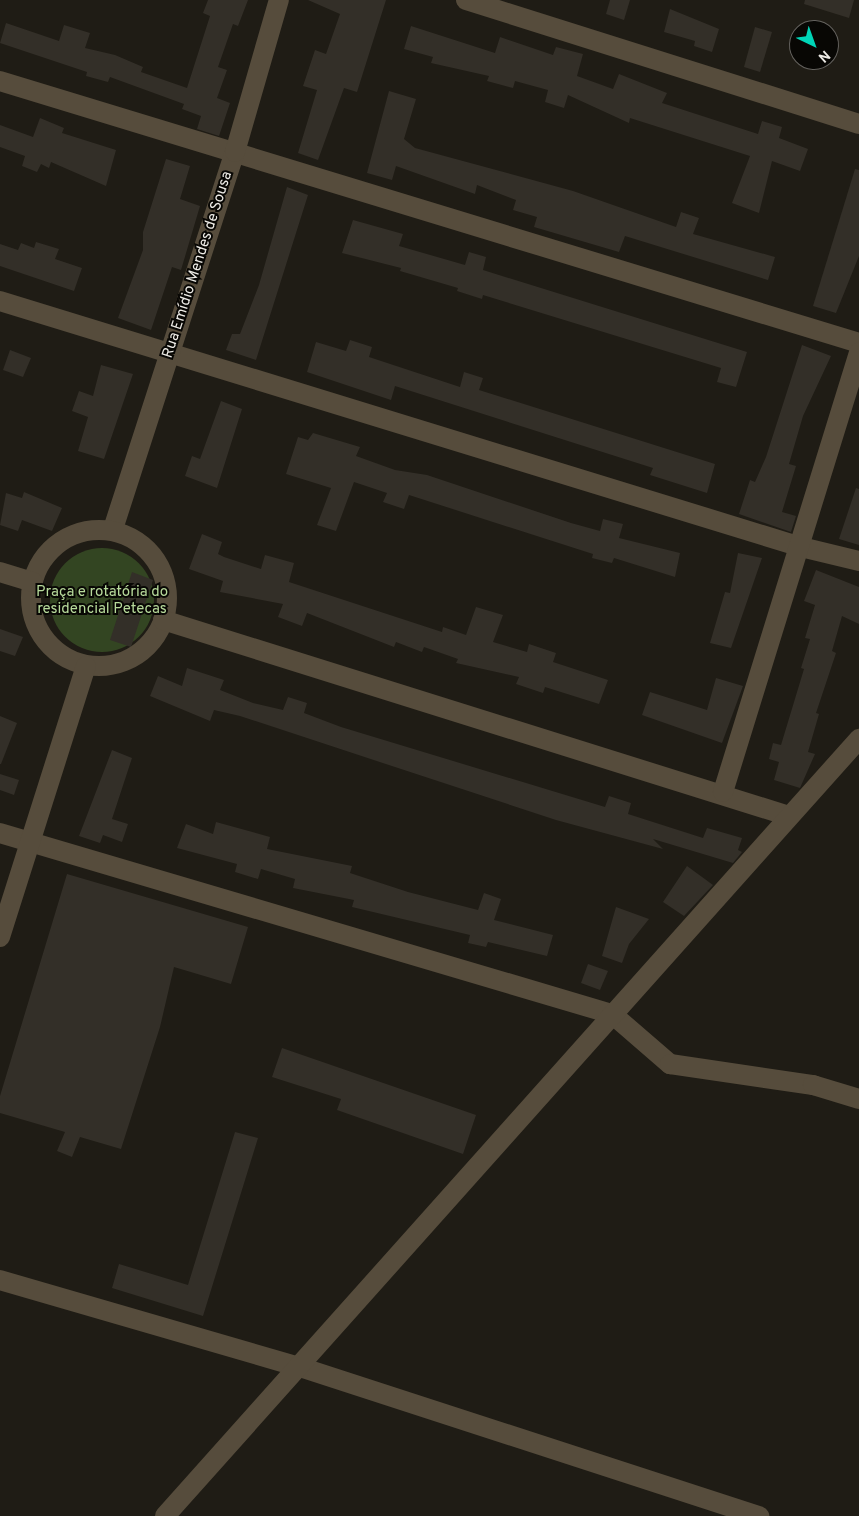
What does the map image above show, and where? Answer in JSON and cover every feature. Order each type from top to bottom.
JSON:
[{"type":"street","name":"Rua Emídio Mendes de Sousa","points":[[112,529],[171,352],[234,152],[279,0]]},
{"type":"street","points":[[479,2],[859,124]]},
{"type":"street","points":[[0,81],[859,343]]},
{"type":"street","points":[[0,301],[171,352],[800,548],[859,561]]},
{"type":"street","points":[[723,792],[859,353]]},
{"type":"street","points":[[112,529],[135,541],[160,568],[167,603],[163,620],[151,642],[133,657],[110,666],[86,666],[65,658],[44,638],[31,604],[33,582],[42,562],[57,546],[76,535],[112,529]]},
{"type":"street","points":[[0,572],[33,582]]},
{"type":"street","points":[[163,620],[723,792],[789,816]]},
{"type":"street","points":[[0,937],[86,666]]},
{"type":"street","points":[[165,1516],[859,739]]},
{"type":"street","points":[[0,833],[612,1014],[670,1064],[813,1084],[859,1099]]},
{"type":"street","points":[[0,1280],[300,1367],[759,1516]]},
{"type":"green space","name":"Praça e rotatória do residencial Petecas","points":[[102,548],[122,552],[131,557],[145,571],[150,580],[154,600],[150,620],[145,629],[131,643],[122,648],[102,652],[82,648],[73,643],[59,629],[54,620],[50,600],[54,580],[59,571],[73,557],[82,552]]},
{"type":"building","points":[[208,0],[248,0],[238,26],[233,24],[218,67],[227,70],[217,98],[230,103],[219,136],[197,129],[201,116],[182,109],[184,104],[110,77],[108,82],[86,76],[87,72],[0,43],[6,23],[59,41],[64,25],[90,33],[85,48],[115,55],[143,67],[141,72],[187,88],[210,16],[203,13]]},
{"type":"building","points":[[308,0],[386,0],[357,92],[344,88],[318,160],[298,153],[317,90],[303,86],[315,50],[326,54],[340,14]]},
{"type":"building","points":[[610,0],[630,0],[624,20],[606,14]]},
{"type":"building","points":[[805,0],[854,0],[849,18],[804,4]]},
{"type":"building","points":[[670,9],[719,29],[712,52],[694,46],[695,41],[664,32]]},
{"type":"building","points":[[411,26],[495,53],[500,37],[553,55],[556,47],[583,54],[577,76],[613,89],[619,74],[667,93],[662,103],[758,134],[762,121],[782,127],[779,138],[808,149],[800,171],[772,161],[759,213],[732,203],[750,156],[630,118],[629,123],[568,95],[564,108],[545,102],[548,90],[515,81],[513,88],[487,81],[489,76],[431,63],[433,57],[404,49]]},
{"type":"building","points":[[755,27],[772,32],[760,72],[744,67]]},
{"type":"building","points":[[389,91],[416,99],[404,139],[415,148],[573,191],[676,227],[681,212],[699,218],[693,234],[775,257],[768,280],[625,236],[619,252],[534,227],[537,217],[513,210],[516,200],[477,185],[475,194],[396,166],[392,180],[367,173]]},
{"type":"building","points":[[40,118],[64,128],[62,133],[116,150],[106,186],[51,162],[49,168],[41,164],[37,172],[22,166],[25,156],[0,147],[0,125],[33,137]]},
{"type":"building","points":[[166,159],[190,166],[180,199],[200,206],[181,270],[172,267],[151,330],[118,318],[143,250],[143,232]]},
{"type":"building","points":[[855,169],[859,170],[859,256],[836,313],[813,306]]},
{"type":"building","points":[[287,187],[308,195],[256,360],[226,350],[232,334],[240,334],[259,285]]},
{"type":"building","points":[[353,220],[403,234],[399,246],[465,265],[469,252],[486,257],[483,270],[747,352],[736,387],[717,382],[721,368],[483,295],[482,299],[457,291],[458,288],[400,271],[401,268],[342,253]]},
{"type":"building","points":[[36,242],[59,249],[55,259],[82,268],[74,291],[0,266],[0,244],[18,250],[21,243],[34,248]]},
{"type":"building","points":[[350,340],[372,347],[369,357],[460,387],[464,372],[483,378],[479,390],[715,464],[707,493],[650,475],[653,468],[395,386],[391,400],[307,372],[316,342],[346,351]]},
{"type":"building","points":[[802,345],[831,356],[803,416],[789,464],[796,466],[782,512],[796,516],[791,532],[739,514],[750,480],[755,482],[766,457]]},
{"type":"building","points":[[10,350],[31,358],[23,377],[3,370]]},
{"type":"building","points":[[101,365],[133,374],[104,459],[78,451],[88,417],[72,411],[79,391],[93,396]]},
{"type":"building","points":[[221,401],[242,409],[217,488],[185,476],[192,456],[200,459]]},
{"type":"building","points":[[313,433],[360,447],[356,456],[395,470],[427,475],[571,523],[600,531],[603,519],[623,524],[619,538],[680,553],[675,577],[614,558],[612,563],[592,558],[593,554],[409,495],[404,509],[383,502],[387,493],[354,482],[336,531],[317,525],[331,488],[286,474],[298,437],[308,440]]},
{"type":"building","points":[[856,488],[859,489],[859,545],[839,539]]},
{"type":"building","points":[[24,492],[62,508],[52,531],[22,520],[18,531],[0,525],[6,493],[22,498]]},
{"type":"building","points":[[202,534],[222,542],[218,554],[224,557],[261,569],[265,555],[294,563],[289,582],[442,632],[443,627],[466,635],[476,607],[503,615],[493,642],[527,652],[529,644],[556,653],[553,662],[608,680],[599,704],[545,687],[543,693],[516,684],[519,677],[456,663],[458,659],[424,647],[422,652],[396,642],[394,647],[307,613],[302,626],[278,617],[283,604],[220,592],[223,581],[189,569]]},
{"type":"building","points":[[738,553],[762,558],[731,648],[710,643],[725,592],[730,593]]},
{"type":"building","points":[[816,570],[859,587],[859,624],[842,616],[832,651],[836,653],[816,713],[819,714],[808,752],[815,754],[800,788],[774,780],[779,762],[769,759],[773,743],[781,745],[804,669],[801,668],[810,639],[805,638],[815,605],[804,601]]},
{"type":"building","points":[[132,572],[153,580],[131,647],[110,640]]},
{"type":"building","points":[[0,629],[23,637],[15,656],[0,651]]},
{"type":"building","points":[[187,668],[224,680],[220,690],[253,703],[283,710],[288,697],[307,703],[304,713],[341,727],[605,807],[609,796],[631,803],[628,814],[703,838],[707,828],[742,838],[738,850],[742,852],[733,863],[653,839],[663,849],[556,820],[240,716],[214,710],[210,721],[150,696],[158,676],[182,686]]},
{"type":"building","points":[[716,678],[743,686],[722,743],[642,715],[650,692],[707,710]]},
{"type":"building","points":[[0,716],[17,723],[1,764],[0,764]]},
{"type":"building","points":[[112,750],[132,758],[112,819],[128,824],[122,842],[103,835],[100,843],[79,836]]},
{"type":"building","points":[[0,774],[19,780],[14,795],[0,790]]},
{"type":"building","points":[[216,822],[270,837],[267,849],[352,866],[350,873],[408,892],[478,910],[484,893],[501,899],[494,920],[553,935],[547,956],[488,942],[486,947],[468,943],[470,935],[352,907],[354,900],[293,888],[295,879],[261,869],[258,879],[235,872],[237,864],[177,848],[186,824],[213,834]]},
{"type":"building","points":[[687,866],[713,885],[684,916],[663,902]]},
{"type":"building","points":[[67,874],[248,927],[231,984],[174,967],[160,1027],[121,1149],[80,1137],[72,1157],[57,1151],[65,1132],[0,1113],[0,1096]]},
{"type":"building","points":[[616,907],[649,919],[629,944],[622,963],[602,956]]},
{"type":"building","points":[[588,964],[608,971],[600,990],[581,983]]},
{"type":"building","points":[[282,1048],[476,1115],[463,1154],[337,1110],[341,1099],[272,1077]]},
{"type":"building","points":[[235,1132],[258,1138],[203,1316],[112,1288],[119,1264],[188,1285]]}]
